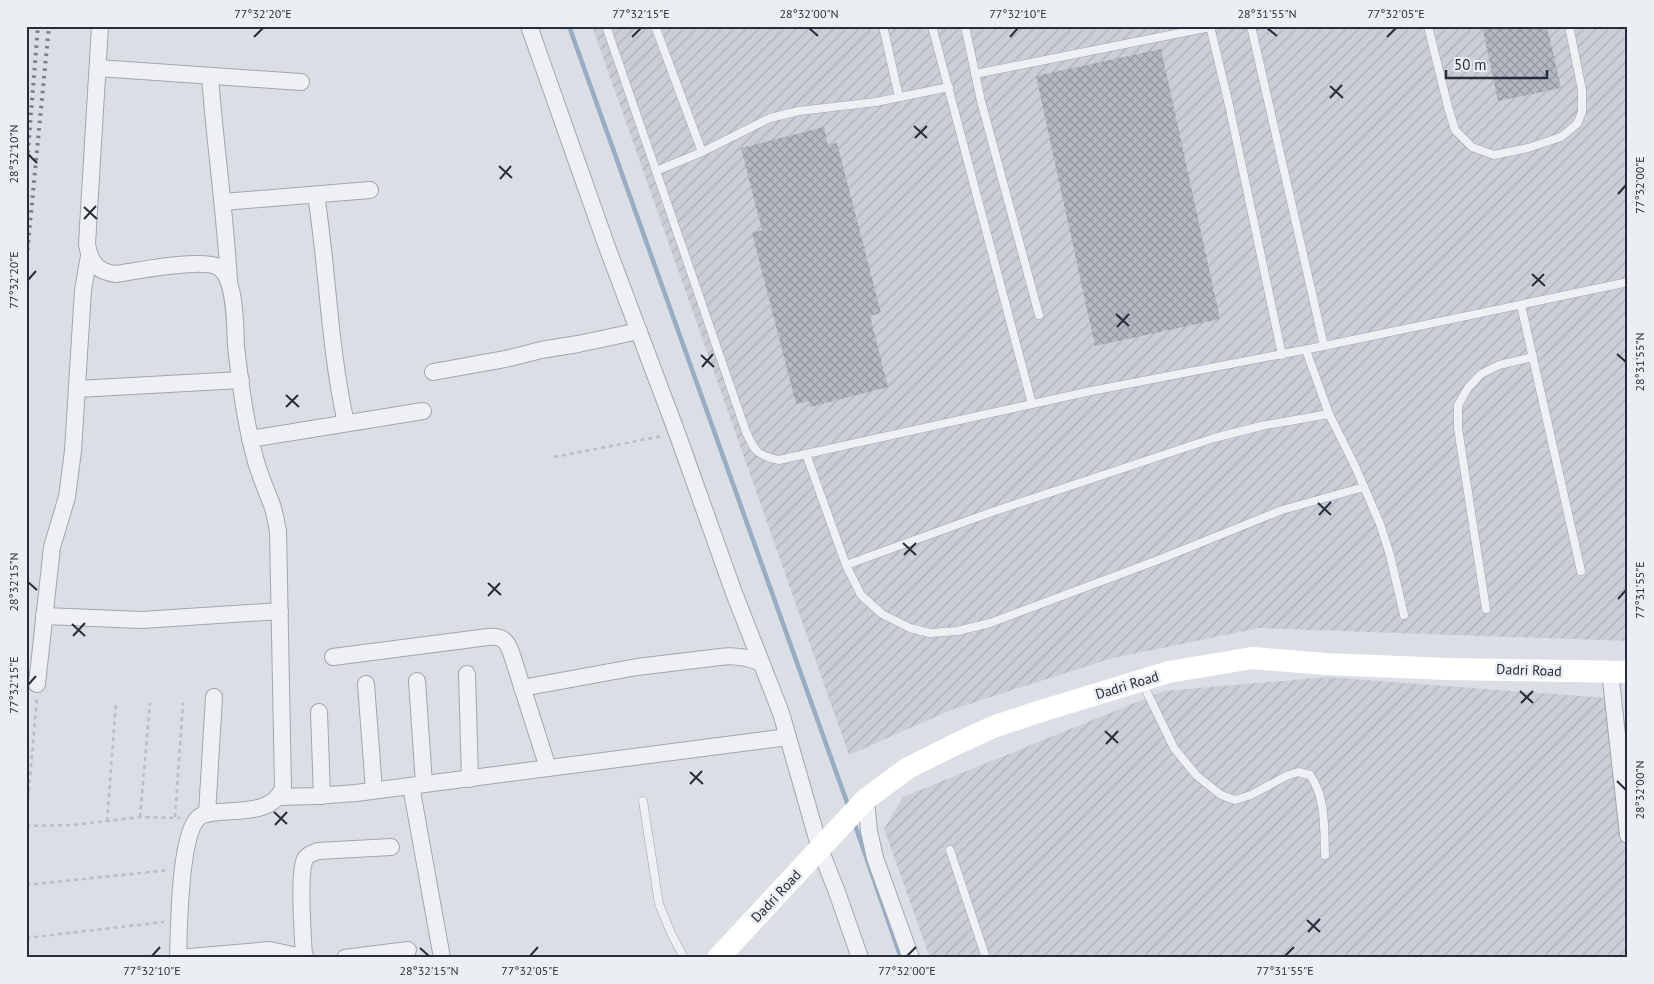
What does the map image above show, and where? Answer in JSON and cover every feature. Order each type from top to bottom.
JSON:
[{"type":"main road","name":"Dadri Road","points":[[718,958],[860,806],[908,768],[993,727],[1141,680],[1169,672],[1252,658],[1326,664],[1448,669],[1619,672]]},
{"type":"street","points":[[36,684],[52,547],[66,497],[73,451],[83,290],[89,256],[87,244],[100,26]]},
{"type":"street","points":[[529,26],[607,248],[734,593],[781,714],[822,846],[860,958]]},
{"type":"street","points":[[98,68],[301,82]]},
{"type":"street","points":[[202,816],[264,807],[280,797],[283,788],[278,531],[272,506],[260,477],[250,439],[241,380],[229,281],[210,76]]},
{"type":"street","points":[[223,202],[370,190]]},
{"type":"street","points":[[316,195],[336,375],[346,423]]},
{"type":"street","points":[[89,256],[94,265],[108,273],[116,274],[190,265],[209,265],[216,266],[224,271],[229,281]]},
{"type":"street","points":[[433,372],[639,331]]},
{"type":"street","points":[[77,389],[241,380]]},
{"type":"street","points":[[250,439],[423,411]]},
{"type":"street","points":[[44,616],[142,620],[280,611]]},
{"type":"street","points":[[334,657],[499,636],[508,644],[548,768]]},
{"type":"street","points":[[522,688],[637,667],[720,657],[746,657],[761,663]]},
{"type":"street","points":[[1619,672],[1628,835]]},
{"type":"street","points":[[467,674],[470,778]]},
{"type":"street","points":[[417,681],[418,785],[442,958]]},
{"type":"street","points":[[366,684],[374,790]]},
{"type":"street","points":[[214,697],[202,816],[189,839],[182,868],[178,958],[270,950],[305,958],[302,874],[305,860],[309,854],[318,851],[391,847]]},
{"type":"street","points":[[319,712],[322,796]]},
{"type":"street","points":[[280,797],[322,796],[418,785],[788,737]]},
{"type":"street","points":[[860,806],[869,831],[875,858],[911,958]]},
{"type":"street","points":[[345,958],[408,950]]},
{"type":"lane","points":[[606,26],[753,448],[764,456],[779,460],[1091,391],[1306,350],[1628,282]]},
{"type":"lane","points":[[655,26],[702,152]]},
{"type":"lane","points":[[883,26],[899,98]]},
{"type":"lane","points":[[932,26],[1032,404]]},
{"type":"lane","points":[[965,26],[981,101],[1039,315]]},
{"type":"lane","points":[[975,74],[1210,26],[1229,105],[1282,354]]},
{"type":"lane","points":[[1251,26],[1324,346]]},
{"type":"lane","points":[[1428,26],[1455,130],[1472,148],[1494,155],[1528,148],[1561,137],[1577,124],[1582,112],[1582,90],[1569,26]]},
{"type":"lane","points":[[656,171],[702,152],[770,118],[799,111],[899,98],[948,87]]},
{"type":"lane","points":[[1521,305],[1581,571]]},
{"type":"lane","points":[[1306,350],[1329,414],[1380,524],[1390,555],[1404,615]]},
{"type":"lane","points":[[1486,609],[1458,428],[1458,405],[1468,388],[1481,374],[1499,365],[1533,356]]},
{"type":"lane","points":[[846,565],[989,513],[1214,438],[1260,426],[1329,414]]},
{"type":"lane","points":[[806,454],[846,565],[861,595],[882,614],[910,628],[930,633],[957,631],[990,623],[1158,560],[1282,510],[1364,487]]},
{"type":"lane","points":[[1141,680],[1174,748],[1196,775],[1221,795],[1235,800],[1251,795],[1286,776],[1298,772],[1310,775],[1317,784],[1321,799],[1326,855]]},
{"type":"lane","points":[[643,801],[659,904],[684,958]]},
{"type":"lane","points":[[950,850],[986,958]]},
{"type":"path","points":[[554,457],[677,434]]},
{"type":"path","points":[[36,684],[26,824],[74,825],[140,817],[202,816]]},
{"type":"path","points":[[107,821],[116,703]]},
{"type":"path","points":[[140,817],[150,703]]},
{"type":"path","points":[[175,817],[183,703]]},
{"type":"path","points":[[26,885],[182,868]]},
{"type":"path","points":[[26,938],[180,920]]},
{"type":"shaded area","points":[[592,26],[1628,26],[1628,641],[1259,628],[1109,659],[951,710],[849,755]]},
{"type":"shaded area","points":[[1327,677],[1621,699],[1628,759],[1628,958],[930,958],[884,829],[903,797],[1164,691]]},
{"type":"building","points":[[1482,26],[1547,26],[1561,88],[1498,101]]},
{"type":"building","points":[[1161,49],[1220,319],[1095,346],[1036,76]]},
{"type":"building","points":[[824,127],[828,145],[837,143],[881,313],[870,316],[888,387],[810,407],[809,401],[796,404],[752,233],[762,230],[741,148]]},
{"type":"waterway","points":[[569,26],[849,808]]},
{"type":"waterway","points":[[854,822],[901,958]]},
{"type":"railway","points":[[26,175],[38,26]]},
{"type":"railway","points":[[26,265],[49,26]]}]
